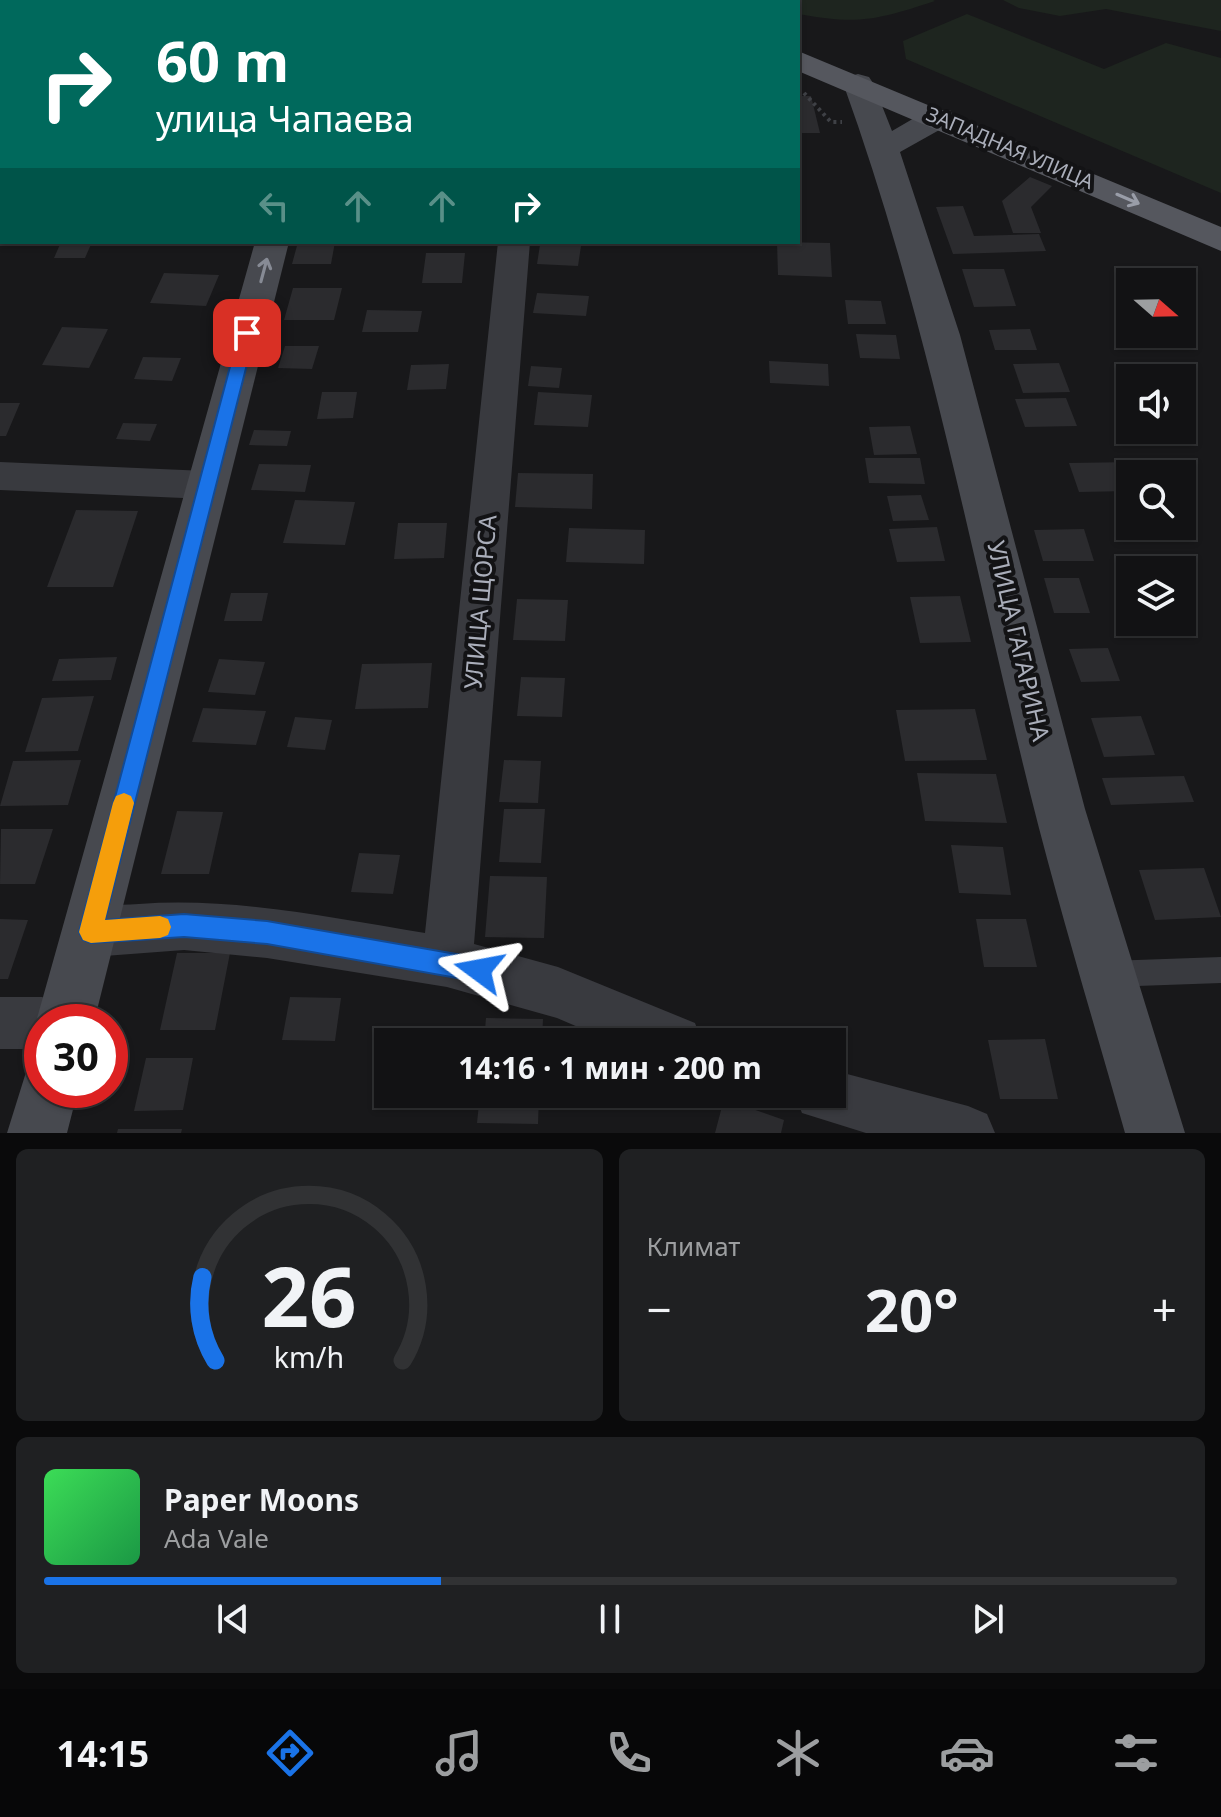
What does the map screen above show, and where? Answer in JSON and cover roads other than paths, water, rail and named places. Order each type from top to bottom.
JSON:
[{"type":"main road","name":"ЗАПАДНАЯ УЛИЦА","points":[[800,37],[1221,210]]},
{"type":"main road","name":"ЗАПАДНАЯ УЛИЦА","points":[[800,61],[939,117],[1221,240]]},
{"type":"street","name":"УЛИЦА ГАГАРИНА","points":[[858,83],[884,148],[959,394],[1047,763],[1155,1133]]},
{"type":"street","points":[[884,148],[939,117]]},
{"type":"street","points":[[70,1004],[271,244]]},
{"type":"street","name":"УЛИЦА ЩОРСА","points":[[447,962],[514,244]]},
{"type":"street","points":[[0,476],[206,485]]},
{"type":"street","points":[[91,932],[184,925],[267,933],[447,962],[558,993],[642,1028]]},
{"type":"street","points":[[0,1023],[24,1023]]},
{"type":"street","points":[[846,1101],[968,1133]]},
{"type":"street","points":[[37,1133],[43,1108]]},
{"type":"lane","points":[[1109,974],[1221,970]]}]
